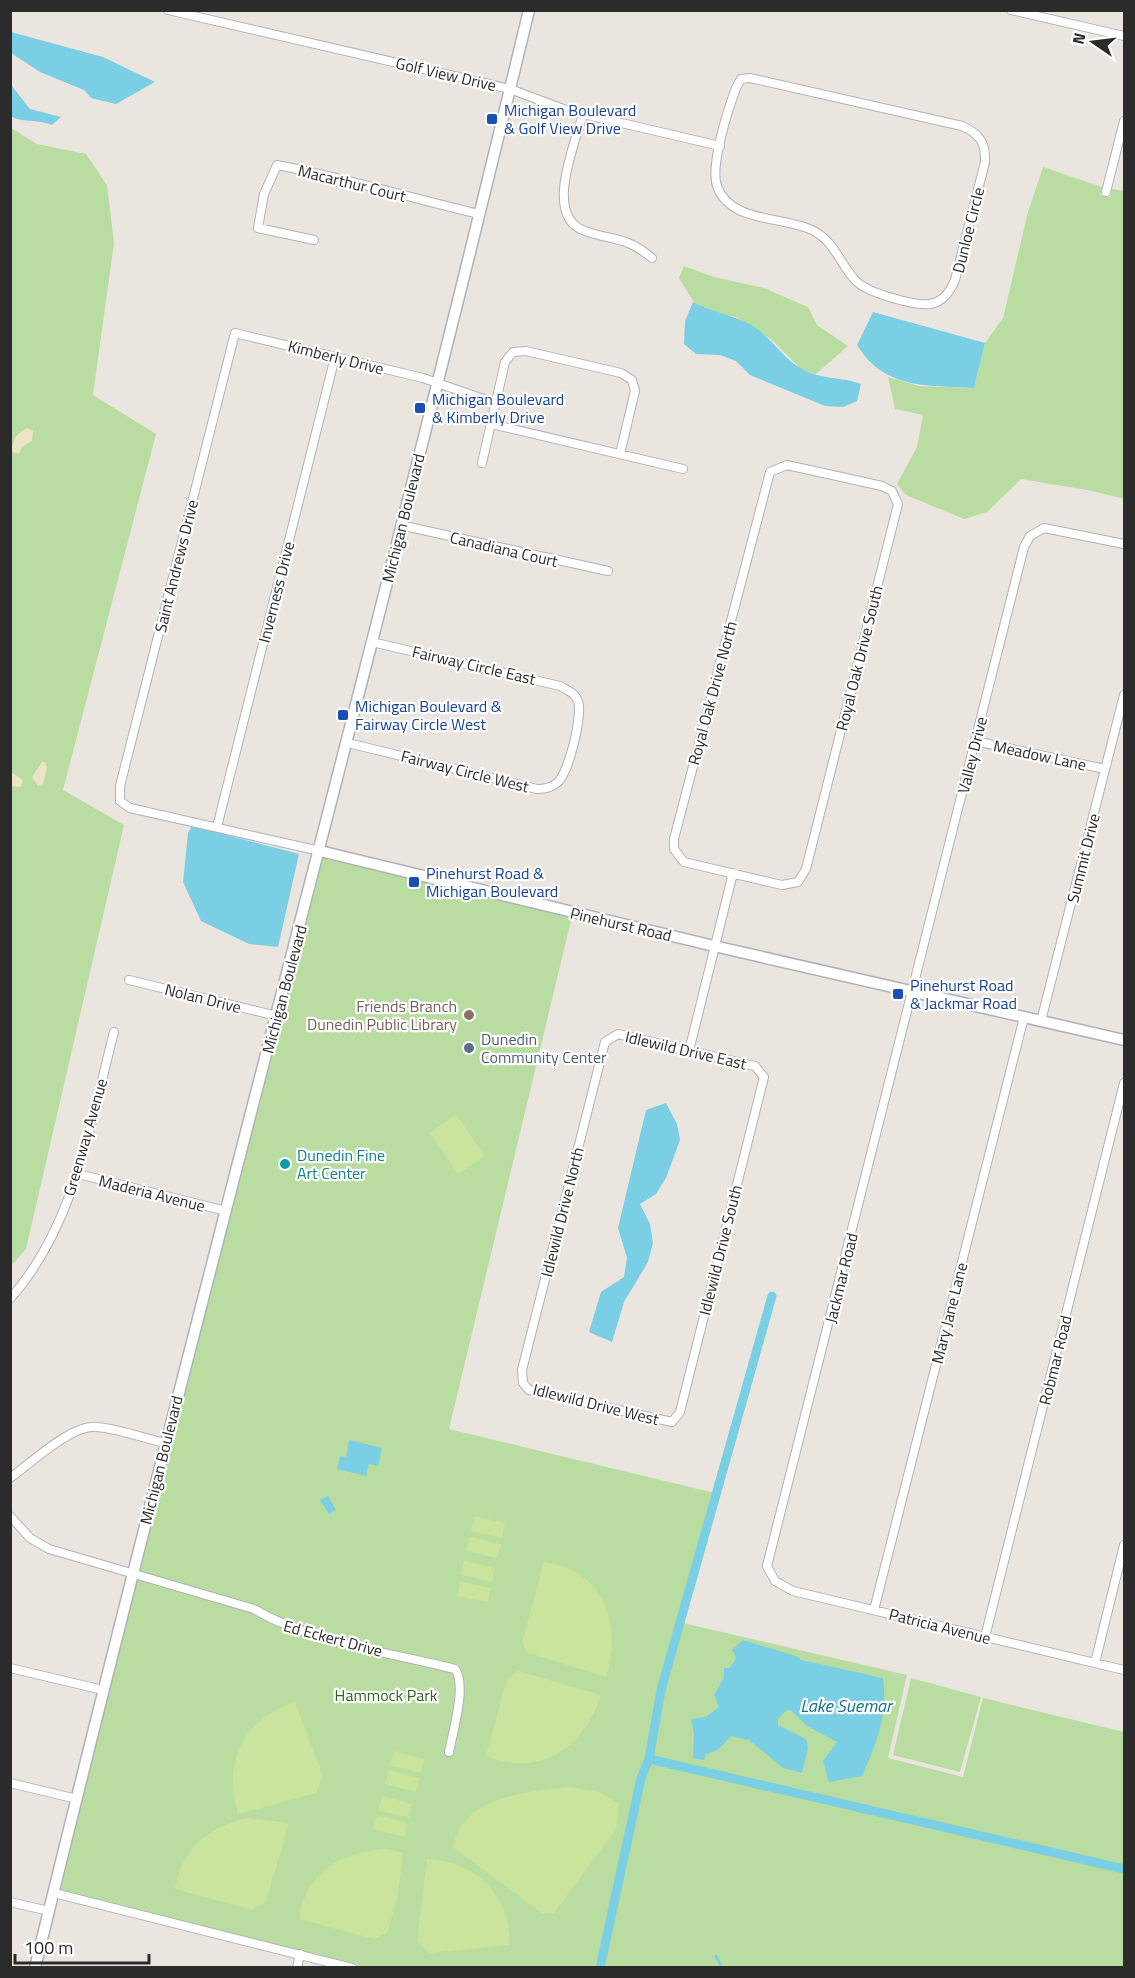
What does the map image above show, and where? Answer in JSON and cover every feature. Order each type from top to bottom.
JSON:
[{"type":"street","name":"Golf View Drive","points":[[168,10],[510,89],[583,114],[720,146]]},
{"type":"street","name":"Michigan Boulevard","points":[[35,1968],[131,1575],[348,743],[529,10]]},
{"type":"street","points":[[1011,10],[1125,36]]},
{"type":"street","name":"Dunloe Circle","points":[[750,78],[973,131],[983,144],[985,162],[950,291],[931,303],[920,304],[874,291],[857,282],[830,244],[813,230],[733,207],[724,199],[716,184],[720,146],[736,88],[741,80],[750,78]]},
{"type":"street","points":[[583,114],[562,196],[567,218],[575,227],[585,231],[629,241],[652,258]]},
{"type":"street","points":[[1106,192],[1125,121]]},
{"type":"street","name":"Macarthur Court","points":[[315,240],[258,228],[264,194],[277,165],[326,174],[386,192],[479,214]]},
{"type":"street","name":"Kimberly Drive","points":[[235,333],[437,382],[495,403]]},
{"type":"street","name":"Saint Andrews Drive","points":[[120,801],[120,786],[235,333]]},
{"type":"street","points":[[482,463],[505,362],[513,352],[526,351],[621,373],[633,380],[635,391],[620,454]]},
{"type":"street","name":"Inverness Drive","points":[[217,827],[336,357]]},
{"type":"street","points":[[491,424],[683,469]]},
{"type":"street","name":"Royal Oak Drive South","points":[[733,873],[782,885],[798,882],[803,876],[898,504],[892,491],[882,486],[788,465],[770,472]]},
{"type":"street","name":"Royal Oak Drive North","points":[[733,873],[684,862],[674,849],[674,839],[770,472]]},
{"type":"street","name":"Canadiana Court","points":[[400,525],[608,571]]},
{"type":"street","name":"Valley Drive","points":[[913,990],[1024,547],[1030,536],[1044,528],[1125,544]]},
{"type":"street","name":"Fairway Circle East","points":[[372,642],[560,686],[573,693]]},
{"type":"street","name":"Fairway Circle West","points":[[348,743],[537,789],[549,789],[558,782],[568,765],[580,710],[573,693]]},
{"type":"street","name":"Summit Drive","points":[[1041,1021],[1125,695]]},
{"type":"street","name":"Meadow Lane","points":[[975,741],[1106,769]]},
{"type":"street","name":"Pinehurst Road","points":[[120,801],[130,807],[320,850],[714,946],[1125,1040]]},
{"type":"street","points":[[689,1051],[733,873]]},
{"type":"street","name":"Nolan Drive","points":[[129,980],[277,1016]]},
{"type":"street","name":"Jackmar Road","points":[[767,1566],[913,990]]},
{"type":"street","name":"Mary Jane Lane","points":[[874,1610],[1024,1017]]},
{"type":"street","name":"Greenway Avenue","points":[[10,1299],[36,1266],[53,1235],[78,1174],[114,1032]]},
{"type":"street","name":"Idlewild Drive East","points":[[605,1042],[618,1034],[755,1066],[764,1077]]},
{"type":"street","name":"Idlewild Drive North","points":[[523,1383],[522,1370],[605,1042]]},
{"type":"street","name":"Idlewild Drive South","points":[[672,1422],[680,1412],[764,1077]]},
{"type":"street","name":"Robmar Road","points":[[985,1636],[1125,1083]]},
{"type":"street","name":"Maderia Avenue","points":[[78,1174],[226,1211]]},
{"type":"street","name":"Idlewild Drive West","points":[[523,1383],[529,1390],[672,1422]]},
{"type":"street","points":[[10,1478],[70,1435],[84,1428],[96,1426],[165,1443]]},
{"type":"street","points":[[10,1515],[30,1538],[49,1549],[131,1575]]},
{"type":"street","points":[[1095,1663],[1125,1545]]},
{"type":"street","name":"Patricia Avenue","points":[[767,1566],[770,1574],[782,1587],[1125,1670]]},
{"type":"street","name":"Ed Eckert Drive","points":[[131,1575],[254,1609],[279,1624],[455,1669],[460,1675],[460,1690],[449,1752]]},
{"type":"street","points":[[10,1668],[103,1690]]},
{"type":"street","points":[[10,1783],[77,1799]]},
{"type":"street","points":[[54,1893],[352,1968]]},
{"type":"street","points":[[10,1902],[49,1911]]},
{"type":"street","points":[[297,1968],[300,1954]]},
{"type":"green space","points":[[11,128],[37,144],[86,154],[107,185],[114,243],[93,395],[156,434],[63,790],[124,825],[26,1249],[11,1266]]},
{"type":"green space","points":[[1043,167],[1102,187],[1100,195],[1110,197],[1112,189],[1124,191],[1124,499],[1093,491],[1021,479],[987,512],[964,519],[906,495],[897,484],[917,447],[923,415],[895,409],[888,377],[919,386],[974,388],[985,343],[1003,318],[1028,212]]},
{"type":"green space","points":[[684,266],[714,277],[764,288],[808,307],[817,325],[848,346],[816,374],[802,370],[771,339],[736,317],[709,311],[694,302],[679,278]]},
{"type":"green space","name":"Hammock Park","points":[[320,851],[573,912],[449,1429],[719,1494],[683,1623],[907,1675],[888,1758],[963,1777],[983,1698],[1124,1732],[1124,1967],[339,1967],[54,1893]]},
{"type":"green space","points":[[456,1114],[485,1156],[458,1174],[430,1133]]},
{"type":"green space","points":[[474,1516],[505,1523],[502,1538],[471,1531]]},
{"type":"green space","points":[[470,1537],[501,1544],[497,1558],[466,1551]]},
{"type":"green space","points":[[464,1561],[495,1568],[492,1582],[461,1575]]},
{"type":"green space","points":[[544,1562],[565,1567],[581,1576],[594,1588],[604,1603],[610,1620],[612,1638],[611,1657],[606,1677],[526,1652],[522,1642]]},
{"type":"green space","points":[[460,1581],[491,1588],[488,1602],[457,1596]]},
{"type":"green space","points":[[518,1671],[601,1695],[583,1730],[571,1743],[558,1754],[525,1763],[506,1762],[486,1756],[507,1679]]},
{"type":"green space","points":[[911,1678],[981,1697],[960,1772],[893,1755]]},
{"type":"green space","points":[[295,1702],[323,1776],[316,1793],[238,1814],[233,1777],[235,1760],[241,1745],[262,1720]]},
{"type":"green space","points":[[394,1751],[424,1759],[421,1773],[390,1765]]},
{"type":"green space","points":[[389,1770],[419,1778],[416,1792],[385,1784]]},
{"type":"green space","points":[[570,1787],[598,1792],[619,1803],[616,1830],[554,1913],[543,1914],[453,1847],[459,1830],[469,1817],[483,1807],[517,1794]]},
{"type":"green space","points":[[382,1796],[412,1804],[409,1818],[378,1810]]},
{"type":"green space","points":[[377,1815],[407,1823],[404,1837],[373,1829]]},
{"type":"green space","points":[[247,1818],[289,1823],[266,1902],[252,1910],[175,1889],[184,1862],[199,1842],[220,1828]]},
{"type":"green space","points":[[386,1849],[403,1853],[398,1894],[388,1932],[374,1939],[299,1919],[309,1888],[328,1867],[354,1854]]},
{"type":"green space","points":[[427,1859],[461,1867],[475,1874],[487,1884],[504,1911],[510,1945],[430,1953],[417,1942]]},
{"type":"sand","points":[[27,428],[33,431],[32,441],[22,447],[19,454],[13,452],[11,449],[16,436]]},
{"type":"sand","points":[[42,762],[45,762],[47,768],[43,784],[38,786],[32,777]]},
{"type":"sand","points":[[11,772],[23,780],[21,787],[11,786]]},
{"type":"water","points":[[11,32],[103,57],[155,82],[116,104],[91,98],[84,90],[40,72],[11,53]]},
{"type":"water","points":[[11,85],[30,109],[61,117],[52,125],[19,120],[11,116]]},
{"type":"water","points":[[693,302],[753,326],[789,360],[802,369],[816,375],[861,384],[857,401],[843,407],[825,406],[750,375],[736,361],[720,355],[696,354],[684,344],[685,321]]},
{"type":"water","points":[[873,312],[985,343],[974,388],[908,382],[894,378],[880,370],[868,360],[857,345]]},
{"type":"water","points":[[192,826],[299,854],[278,947],[249,944],[201,921],[183,882],[188,833]]},
{"type":"water","points":[[666,1103],[677,1124],[680,1140],[666,1178],[656,1194],[640,1204],[650,1224],[653,1243],[648,1262],[624,1302],[612,1342],[589,1332],[601,1292],[624,1277],[627,1258],[618,1228],[646,1110]]},
{"type":"water","points":[[349,1440],[382,1448],[378,1466],[369,1464],[366,1476],[337,1469],[340,1456],[346,1457]]},
{"type":"water","points":[[328,1496],[336,1510],[329,1514],[320,1500]]},
{"type":"water","name":"Lake Suemar","points":[[743,1640],[799,1657],[801,1660],[883,1678],[883,1716],[862,1776],[829,1782],[823,1761],[837,1742],[807,1726],[792,1711],[787,1710],[778,1718],[778,1725],[806,1739],[808,1748],[802,1773],[783,1768],[749,1740],[731,1736],[718,1750],[706,1754],[704,1760],[693,1758],[694,1733],[691,1719],[706,1717],[719,1707],[714,1695],[724,1678],[724,1668],[730,1668],[736,1658],[732,1650]]},
{"type":"waterway","points":[[600,1968],[641,1778],[649,1759],[661,1690],[772,1296]]},
{"type":"waterway","points":[[649,1759],[1124,1869]]},
{"type":"waterway","points":[[716,1956],[722,1968]]},
{"type":"place","name":"Michigan Boulevard & Golf View Drive","points":[[492,119]]},
{"type":"place","name":"Michigan Boulevard & Kimberly Drive","points":[[420,408]]},
{"type":"place","name":"Michigan Boulevard & Fairway Circle West","points":[[343,715]]},
{"type":"place","name":"Pinehurst Road & Michigan Boulevard","points":[[414,882]]},
{"type":"place","name":"Pinehurst Road & Jackmar Road","points":[[898,994]]},
{"type":"place","name":"Friends Branch Dunedin Public Library","points":[[469,1015]]},
{"type":"place","name":"Dunedin Community Center","points":[[469,1048]]},
{"type":"place","name":"Dunedin Fine Art Center","points":[[285,1164]]}]
